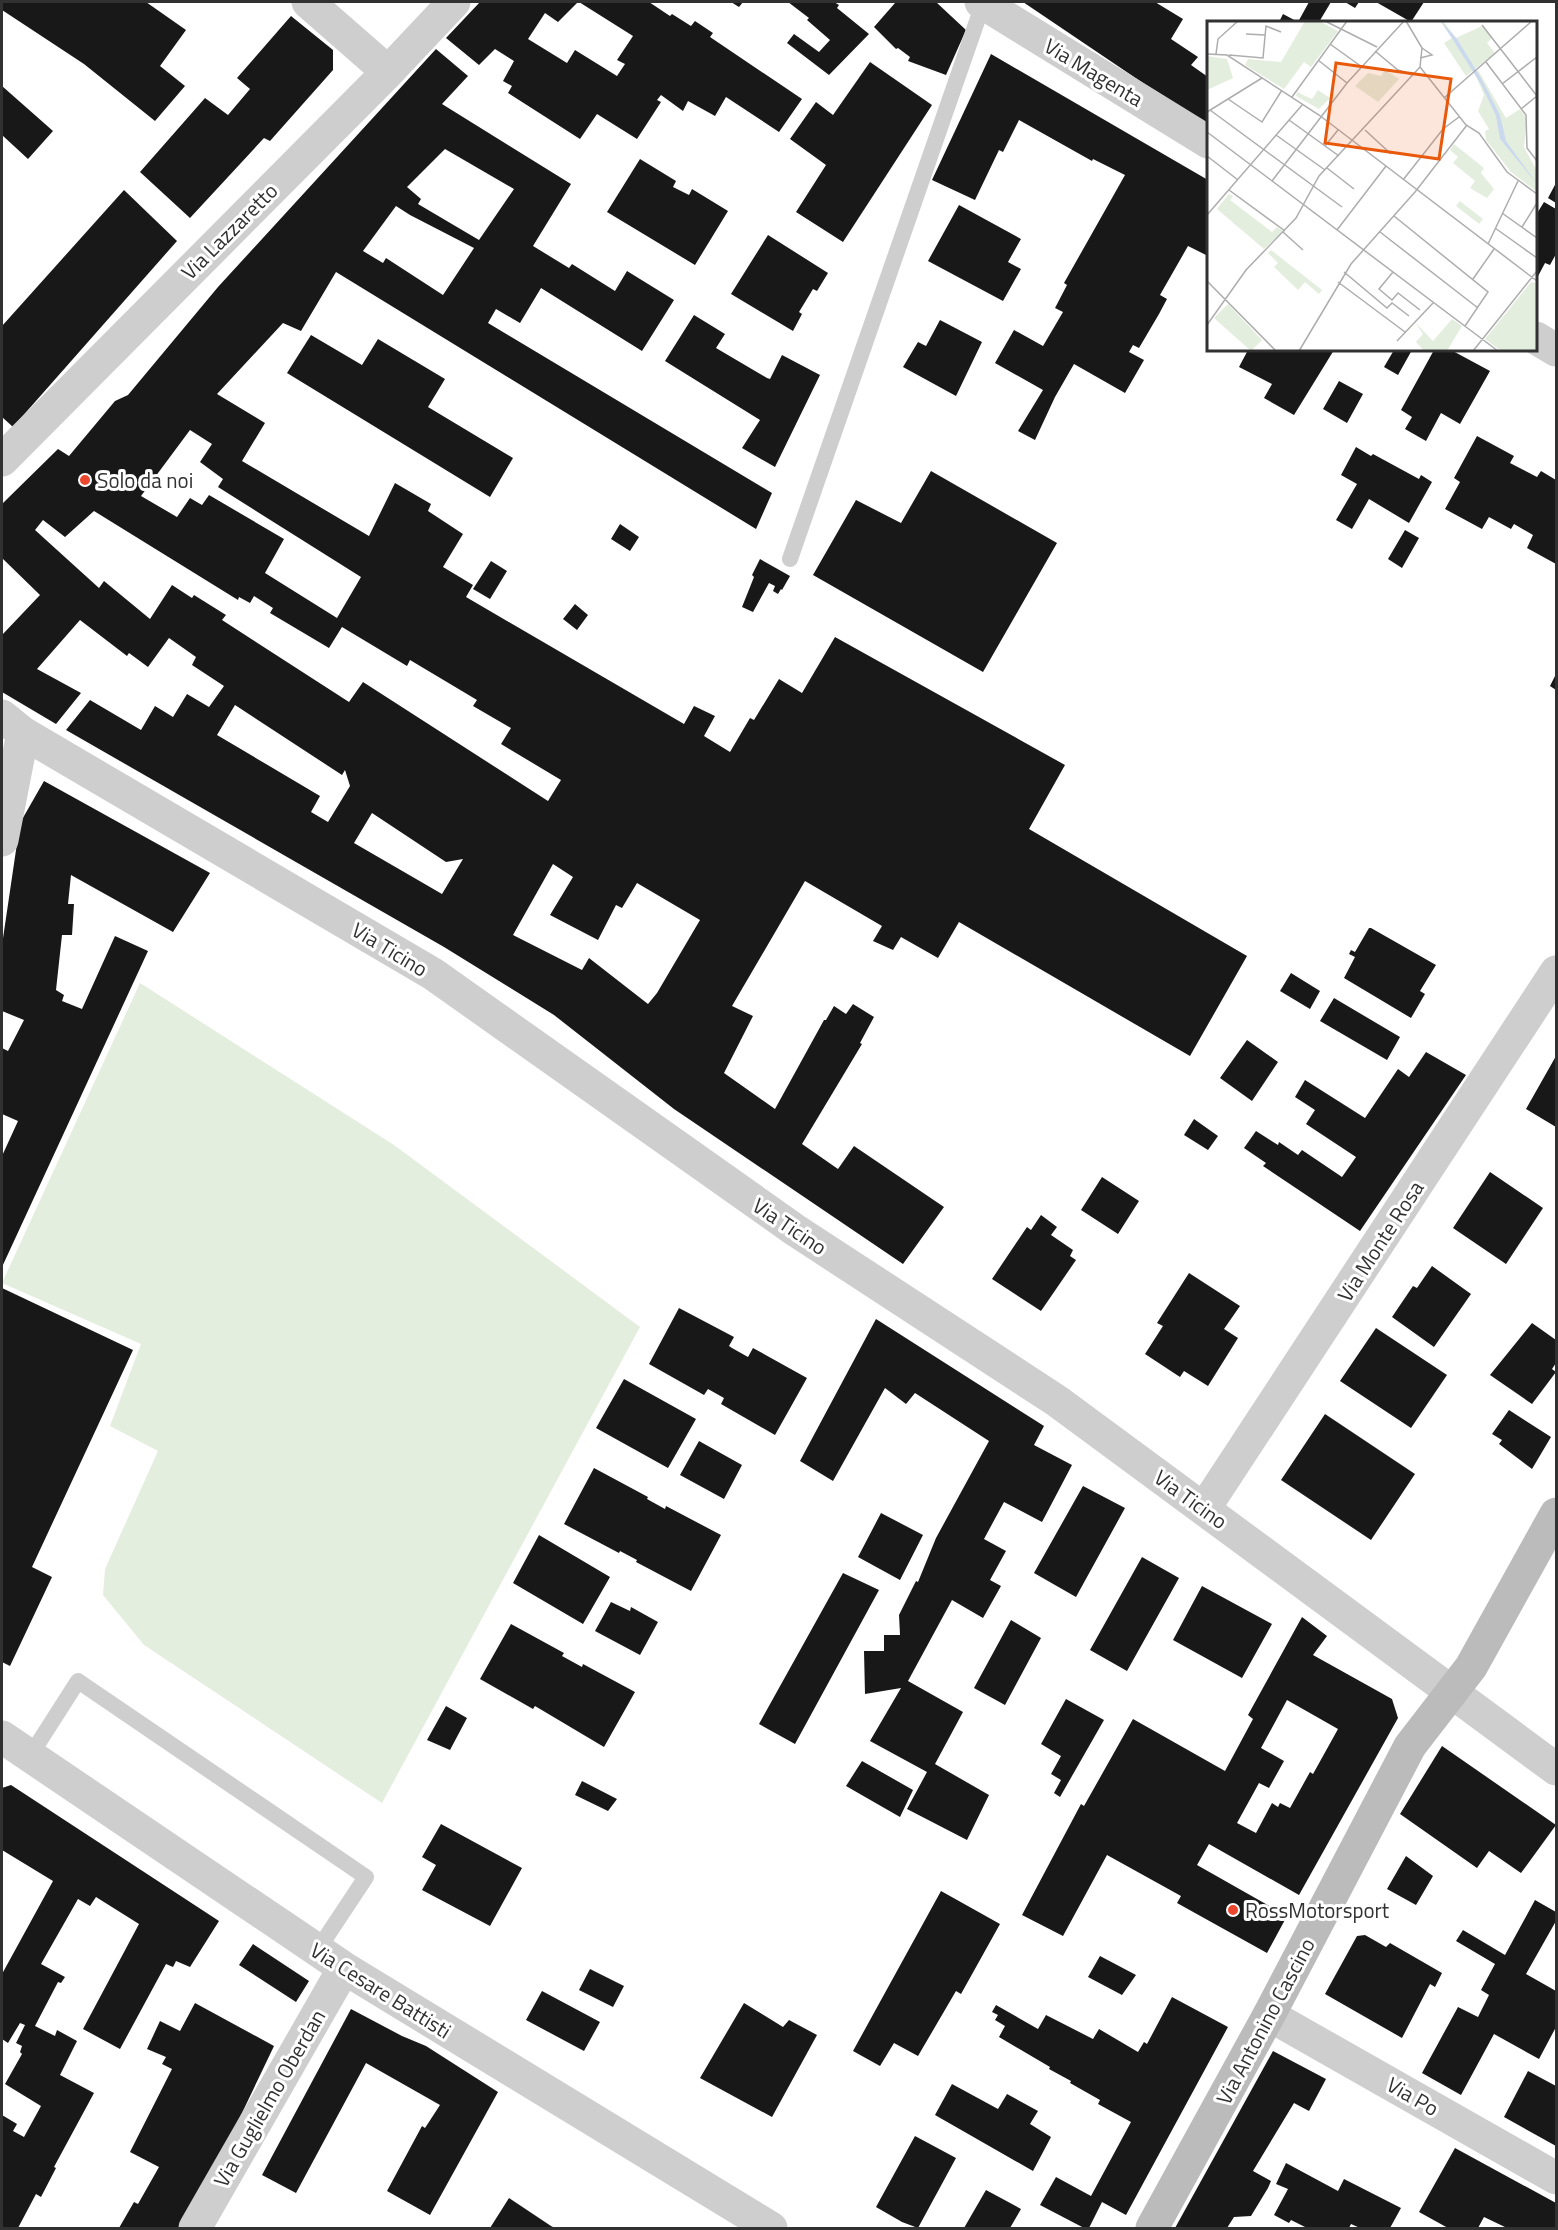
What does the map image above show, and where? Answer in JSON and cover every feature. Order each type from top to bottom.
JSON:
[{"type":"street","points":[[308,2],[388,72]]},
{"type":"street","name":"Via Lazzaretto","points":[[2,460],[388,72],[454,2]]},
{"type":"street","name":"Via Magenta","points":[[982,3],[1207,141]]},
{"type":"street","points":[[1537,339],[1557,350]]},
{"type":"street","points":[[2,840],[12,724]]},
{"type":"street","name":"Via Ticino","points":[[12,724],[433,974],[795,1230],[1058,1401],[1557,1769]]},
{"type":"street","name":"Via Monte Rosa","points":[[1204,1509],[1557,972]]},
{"type":"street","name":"Via Antonino Cascino","points":[[1152,2229],[1269,2015],[1410,1746],[1471,1667],[1557,1514]]},
{"type":"street","name":"Via Cesare Battisti","points":[[2,1737],[317,1951],[771,2229]]},
{"type":"street","name":"Via Guglielmo Oberdan","points":[[195,2229],[344,1968]]},
{"type":"street","name":"Via Po","points":[[1269,2015],[1557,2178]]},
{"type":"lane","points":[[789,559],[982,3]]},
{"type":"lane","points":[[30,1756],[78,1681],[366,1877],[317,1951]]},
{"type":"green space","points":[[140,983],[394,1145],[640,1327],[382,1803],[144,1645],[103,1595],[105,1569],[158,1451],[110,1426],[141,1344],[2,1283]]},
{"type":"building","points":[[2,2],[146,2],[186,30],[160,66],[185,86],[155,121],[84,64],[2,10]]},
{"type":"building","points":[[480,2],[578,2],[558,22],[545,13],[528,39],[567,63],[575,50],[617,76],[625,64],[617,60],[633,36],[579,2],[649,2],[691,26],[695,21],[713,33],[710,37],[802,99],[779,132],[726,97],[715,116],[688,101],[683,111],[661,95],[657,100],[661,102],[637,139],[597,114],[580,139],[508,93],[512,86],[503,81],[514,61],[495,49],[479,65],[446,38]]},
{"type":"building","points":[[731,2],[743,2],[739,7]]},
{"type":"building","points":[[788,2],[834,2],[839,5],[837,8],[869,34],[829,75],[787,43],[794,34],[819,52],[830,40],[807,20],[809,18]]},
{"type":"building","points":[[893,2],[936,2],[966,30],[946,75],[908,61],[910,57],[898,48],[896,49],[874,27],[895,3]]},
{"type":"building","points":[[1023,2],[1155,2],[1183,19],[1171,39],[1198,57],[1191,65],[1207,76],[1207,123]]},
{"type":"building","points":[[1309,2],[1331,2],[1320,21],[1299,21]]},
{"type":"building","points":[[1345,2],[1359,2],[1355,8]]},
{"type":"building","points":[[1376,2],[1424,2],[1412,21]]},
{"type":"building","points":[[1283,14],[1296,21],[1280,21]]},
{"type":"building","points":[[291,16],[333,50],[333,70],[270,141],[264,138],[190,218],[140,172],[205,98],[228,115],[250,89],[237,78]]},
{"type":"building","points":[[436,49],[468,76],[442,104],[571,184],[533,246],[569,268],[572,264],[615,291],[627,271],[674,300],[642,351],[541,288],[520,323],[496,309],[488,323],[772,493],[756,529],[336,272],[301,331],[283,323],[217,394],[265,423],[242,461],[369,536],[395,483],[431,504],[428,511],[463,534],[443,567],[473,585],[466,597],[684,724],[694,706],[715,716],[704,736],[730,752],[750,718],[754,720],[779,679],[802,693],[835,637],[1065,765],[1029,829],[1247,956],[1190,1056],[959,922],[938,958],[901,937],[893,950],[873,941],[882,926],[805,881],[732,1006],[753,1016],[724,1073],[775,1109],[834,1006],[846,1014],[853,1004],[874,1017],[860,1043],[862,1044],[802,1144],[838,1169],[854,1146],[944,1207],[903,1264],[674,1109],[554,1015],[444,947],[66,730],[90,700],[141,730],[155,706],[173,717],[187,694],[209,707],[224,686],[192,665],[196,657],[169,638],[148,667],[129,653],[127,656],[80,620],[37,669],[81,693],[56,724],[2,692],[2,635],[40,595],[2,558],[2,504],[58,449],[69,456],[115,401],[128,395],[218,287]],"holes":[[[445,149],[514,189],[479,240],[418,204],[421,199],[407,187]],[[396,206],[474,248],[443,295],[386,258],[383,263],[363,251]],[[190,430],[212,444],[200,462],[223,479],[218,487],[361,577],[337,618],[265,573],[284,539],[209,495],[202,505],[190,498],[177,517],[141,496]],[[94,511],[238,600],[239,597],[250,603],[254,596],[273,608],[270,613],[329,648],[342,627],[407,666],[410,660],[477,700],[473,706],[511,728],[501,744],[561,780],[548,801],[363,682],[349,702],[222,620],[226,615],[194,595],[192,598],[172,585],[150,619],[104,581],[99,588],[35,530],[43,520],[65,537]],[[235,705],[342,775],[345,770],[350,786],[328,822],[311,812],[320,796],[217,735]],[[372,813],[446,862],[463,859],[442,894],[354,843]],[[553,864],[573,877],[550,915],[598,940],[616,905],[622,908],[637,883],[700,920],[657,993],[648,1004],[589,958],[582,970],[513,935]]]},
{"type":"building","points":[[991,54],[1207,179],[1207,256],[1188,246],[1160,295],[1167,299],[1159,314],[1139,348],[1133,345],[1129,352],[1144,360],[1125,393],[1074,364],[1055,397],[1035,440],[1018,431],[1043,390],[995,363],[1014,330],[1043,346],[1063,312],[1055,308],[1067,285],[1064,283],[1125,175],[1093,159],[1092,161],[1019,120],[1003,152],[999,150],[975,200],[932,180]]},
{"type":"building","points":[[870,62],[932,105],[843,242],[796,212],[826,165],[790,139],[816,102],[833,115]]},
{"type":"building","points":[[2,86],[53,131],[28,159],[2,135]]},
{"type":"building","points":[[640,159],[676,181],[673,187],[689,195],[692,189],[728,211],[695,265],[607,212]]},
{"type":"building","points":[[1556,183],[1556,203],[1548,198]]},
{"type":"building","points":[[124,190],[177,241],[13,427],[2,417],[2,326]]},
{"type":"building","points":[[1544,202],[1556,209],[1556,254],[1550,265],[1545,263],[1537,278],[1537,213]]},
{"type":"building","points":[[959,205],[1021,239],[1008,262],[1021,269],[1003,301],[928,261]]},
{"type":"building","points":[[768,235],[828,273],[817,291],[813,289],[799,312],[802,314],[793,331],[731,294]]},
{"type":"building","points":[[694,315],[725,334],[716,348],[767,378],[770,379],[782,355],[820,375],[775,467],[742,448],[760,420],[665,361]]},
{"type":"building","points":[[940,320],[982,342],[956,396],[903,367],[918,342],[926,346]]},
{"type":"building","points":[[311,335],[362,365],[378,339],[445,379],[428,407],[513,458],[490,497],[287,373]]},
{"type":"building","points":[[1247,351],[1333,351],[1294,415],[1264,398],[1272,384],[1239,367]]},
{"type":"building","points":[[1393,351],[1411,351],[1398,375],[1384,367]]},
{"type":"building","points":[[1433,351],[1453,351],[1490,371],[1460,424],[1441,413],[1426,441],[1405,429],[1412,417],[1401,410]]},
{"type":"building","points":[[1339,381],[1363,394],[1347,423],[1323,409]]},
{"type":"building","points":[[1477,436],[1514,456],[1510,463],[1537,477],[1541,471],[1556,480],[1556,564],[1527,548],[1533,535],[1514,524],[1511,529],[1489,517],[1482,529],[1445,509],[1460,482],[1454,478]]},
{"type":"building","points":[[1356,447],[1419,479],[1421,475],[1432,482],[1409,523],[1369,499],[1352,529],[1336,520],[1357,484],[1341,475]]},
{"type":"building","points":[[931,471],[1057,543],[983,672],[813,575],[856,500],[901,523]]},
{"type":"building","points":[[620,524],[639,537],[630,551],[611,539]]},
{"type":"building","points":[[1405,530],[1419,538],[1402,568],[1388,559]]},
{"type":"building","points":[[760,559],[790,576],[778,594],[773,591],[775,586],[769,583],[753,612],[742,607],[754,577],[752,575]]},
{"type":"building","points":[[491,561],[507,571],[490,599],[473,589]]},
{"type":"building","points":[[575,604],[588,615],[577,630],[563,619]]},
{"type":"building","points":[[1556,674],[1556,690],[1550,686]]},
{"type":"building","points":[[44,781],[210,873],[173,932],[71,875],[68,904],[74,904],[72,935],[62,935],[56,990],[64,995],[62,1001],[82,1009],[115,936],[148,951],[2,1267],[2,1156],[18,1121],[2,1114],[2,1048],[8,1051],[24,1020],[2,1011],[2,945],[20,823]]},
{"type":"building","points":[[1369,928],[1436,965],[1420,991],[1425,994],[1411,1018],[1344,978],[1355,957],[1349,954],[1351,950],[1355,952]]},
{"type":"building","points":[[1291,973],[1320,991],[1310,1009],[1280,991]]},
{"type":"building","points":[[1334,998],[1400,1037],[1387,1060],[1320,1021]]},
{"type":"building","points":[[1247,1040],[1278,1062],[1252,1101],[1220,1078]]},
{"type":"building","points":[[1426,1052],[1466,1075],[1360,1231],[1263,1166],[1266,1163],[1244,1148],[1256,1131],[1278,1145],[1279,1142],[1298,1155],[1302,1150],[1342,1177],[1356,1157],[1306,1124],[1315,1110],[1295,1097],[1305,1080],[1365,1118],[1398,1069],[1409,1077]]},
{"type":"building","points":[[1556,1056],[1556,1127],[1526,1109]]},
{"type":"building","points":[[1194,1119],[1218,1136],[1208,1150],[1184,1135]]},
{"type":"building","points":[[1490,1172],[1543,1208],[1506,1264],[1453,1228]]},
{"type":"building","points":[[1102,1177],[1139,1201],[1118,1234],[1081,1210]]},
{"type":"building","points":[[1041,1215],[1057,1227],[1051,1235],[1073,1250],[1070,1256],[1076,1260],[1041,1311],[992,1279],[1027,1227],[1031,1230]]},
{"type":"building","points":[[1432,1266],[1471,1294],[1434,1347],[1392,1317],[1413,1286],[1417,1288]]},
{"type":"building","points":[[1189,1273],[1240,1306],[1224,1329],[1238,1338],[1208,1386],[1184,1371],[1180,1377],[1145,1354],[1163,1326],[1157,1323]]},
{"type":"building","points":[[2,1288],[133,1350],[32,1567],[52,1577],[10,1666],[2,1662]]},
{"type":"building","points":[[679,1308],[734,1337],[729,1346],[748,1357],[753,1348],[807,1378],[775,1435],[721,1404],[724,1398],[708,1389],[704,1395],[649,1364]]},
{"type":"building","points":[[876,1319],[1044,1426],[1034,1445],[1072,1465],[1042,1522],[1004,1502],[984,1539],[1006,1551],[990,1580],[1001,1586],[983,1618],[952,1600],[908,1681],[963,1712],[935,1764],[989,1795],[967,1840],[907,1809],[927,1772],[870,1741],[901,1688],[865,1694],[864,1651],[884,1651],[884,1635],[900,1635],[899,1615],[916,1581],[918,1582],[936,1538],[989,1441],[915,1393],[906,1404],[885,1388],[833,1481],[800,1461]]},
{"type":"building","points":[[1532,1323],[1556,1340],[1556,1363],[1552,1369],[1556,1372],[1532,1404],[1490,1375]]},
{"type":"building","points":[[1376,1328],[1447,1375],[1411,1428],[1340,1381]]},
{"type":"building","points":[[624,1379],[696,1419],[668,1468],[596,1428]]},
{"type":"building","points":[[1509,1410],[1551,1437],[1532,1469],[1499,1444],[1502,1440],[1492,1434]]},
{"type":"building","points":[[1325,1414],[1415,1474],[1371,1540],[1281,1480]]},
{"type":"building","points":[[699,1441],[742,1465],[724,1499],[680,1475]]},
{"type":"building","points":[[594,1468],[648,1497],[647,1499],[665,1509],[666,1506],[721,1535],[691,1591],[620,1551],[619,1553],[564,1524]]},
{"type":"building","points":[[1083,1486],[1125,1508],[1076,1597],[1034,1573]]},
{"type":"building","points":[[881,1513],[923,1535],[900,1580],[858,1557]]},
{"type":"building","points":[[539,1535],[610,1577],[583,1624],[513,1583]]},
{"type":"building","points":[[1142,1557],[1179,1578],[1127,1671],[1090,1650]]},
{"type":"building","points":[[843,1573],[879,1590],[795,1744],[759,1724]]},
{"type":"building","points":[[1202,1586],[1272,1624],[1242,1678],[1173,1640]]},
{"type":"building","points":[[611,1602],[630,1611],[631,1607],[658,1622],[640,1655],[595,1631]]},
{"type":"building","points":[[1302,1617],[1327,1636],[1313,1655],[1392,1699],[1398,1718],[1299,1895],[1209,1844],[1197,1865],[1287,1916],[1267,1953],[1177,1903],[1181,1896],[1107,1855],[1063,1936],[1022,1915],[1081,1804],[1084,1806],[1133,1719],[1225,1771],[1253,1719],[1248,1715]],"holes":[[[1287,1700],[1338,1729],[1313,1774],[1310,1772],[1290,1808],[1280,1803],[1278,1807],[1272,1803],[1256,1833],[1237,1823],[1259,1783],[1269,1788],[1284,1761],[1261,1748]]]},
{"type":"building","points":[[1011,1620],[1041,1638],[1005,1705],[974,1688]]},
{"type":"building","points":[[511,1624],[564,1653],[562,1656],[582,1667],[583,1664],[635,1692],[604,1747],[535,1706],[533,1709],[480,1679]]},
{"type":"building","points":[[1066,1699],[1104,1720],[1060,1797],[1054,1793],[1061,1780],[1051,1774],[1061,1756],[1041,1744]]},
{"type":"building","points":[[446,1706],[467,1718],[450,1750],[427,1740]]},
{"type":"building","points":[[1442,1746],[1556,1825],[1521,1873],[1489,1851],[1477,1868],[1400,1814]]},
{"type":"building","points":[[862,1761],[913,1790],[900,1817],[846,1786]]},
{"type":"building","points":[[582,1781],[617,1799],[608,1811],[575,1795]]},
{"type":"building","points":[[11,1785],[219,1921],[190,1967],[176,1961],[173,1967],[166,1964],[120,2049],[83,2029],[139,1924],[96,1897],[90,1906],[78,1899],[41,1964],[65,1977],[61,1983],[58,1982],[35,2026],[55,2036],[57,2030],[77,2041],[60,2075],[94,2093],[54,2167],[56,2168],[41,2197],[36,2194],[18,2228],[2,2228],[2,2115],[17,2124],[13,2131],[24,2137],[41,2106],[5,2084],[22,2054],[20,2052],[22,2046],[16,2043],[25,2025],[20,2023],[8,2043],[2,2039],[2,1974],[53,1881],[2,1850],[2,1788]]},
{"type":"building","points":[[441,1824],[522,1868],[490,1926],[422,1890],[436,1865],[422,1857]]},
{"type":"building","points":[[1406,1856],[1433,1876],[1416,1905],[1387,1889]]},
{"type":"building","points":[[941,1891],[1000,1924],[961,1994],[956,1991],[918,2056],[894,2043],[880,2066],[853,2051]]},
{"type":"building","points":[[1535,1900],[1556,1912],[1556,1921],[1526,1974],[1556,1991],[1556,2027],[1539,2059],[1494,2034],[1461,2095],[1422,2073],[1458,2007],[1478,2017],[1489,1995],[1481,1990],[1495,1964],[1456,1941],[1463,1930],[1505,1955]]},
{"type":"building","points":[[1365,1935],[1386,1947],[1390,1943],[1442,1973],[1435,1987],[1430,1984],[1402,2038],[1325,1994],[1357,1936]]},
{"type":"building","points":[[253,1944],[309,1981],[296,2002],[239,1965]]},
{"type":"building","points":[[1100,1956],[1136,1975],[1122,1995],[1088,1977]]},
{"type":"building","points":[[590,1969],[624,1986],[613,2007],[579,1990]]},
{"type":"building","points":[[542,1991],[600,2022],[584,2051],[526,2020]]},
{"type":"building","points":[[1172,1997],[1228,2027],[1126,2215],[1102,2202],[1089,2228],[1084,2228],[1040,2205],[1056,2177],[1091,2196],[1131,2122],[1098,2104],[1100,2100],[999,2037],[1005,2026],[995,2020],[998,2015],[992,2012],[996,2005],[1038,2029],[1046,2015],[1093,2039],[1099,2029],[1138,2052],[1144,2042],[1147,2044]]},
{"type":"building","points":[[195,2003],[274,2046],[219,2161],[182,2228],[119,2228],[134,2202],[138,2204],[159,2167],[130,2152],[172,2069],[162,2064],[166,2057],[147,2049],[160,2021],[180,2031]]},
{"type":"building","points":[[744,2003],[783,2027],[789,2020],[817,2035],[772,2117],[700,2078]]},
{"type":"building","points":[[351,2009],[426,2046],[498,2092],[430,2215],[387,2191],[422,2126],[425,2128],[440,2105],[366,2063],[296,2193],[262,2175]]},
{"type":"building","points":[[1273,2051],[1326,2079],[1309,2111],[1294,2103],[1253,2171],[1271,2181],[1268,2188],[1251,2216],[1234,2217],[1227,2228],[1175,2228]]},
{"type":"building","points":[[1528,2071],[1556,2086],[1556,2146],[1504,2117]]},
{"type":"building","points":[[952,2084],[998,2109],[1007,2094],[1038,2111],[1030,2124],[1051,2137],[1033,2171],[935,2115]]},
{"type":"building","points":[[915,2136],[956,2158],[918,2228],[876,2207]]},
{"type":"building","points":[[1455,2148],[1556,2203],[1556,2228],[1507,2228],[1484,2217],[1478,2228],[1448,2228],[1419,2212]]},
{"type":"building","points":[[1286,2163],[1338,2191],[1344,2179],[1401,2208],[1390,2228],[1360,2228],[1351,2224],[1349,2228],[1307,2228],[1291,2220],[1289,2223],[1274,2215],[1288,2189],[1276,2184]]},
{"type":"building","points":[[986,2190],[1021,2209],[1010,2228],[964,2228]]},
{"type":"building","points":[[509,2198],[551,2226],[555,2228],[490,2228]]},
{"type":"place","name":"Solo da noi","points":[[85,480]]},
{"type":"place","name":"RossMotorsport","points":[[1233,1910]]}]
